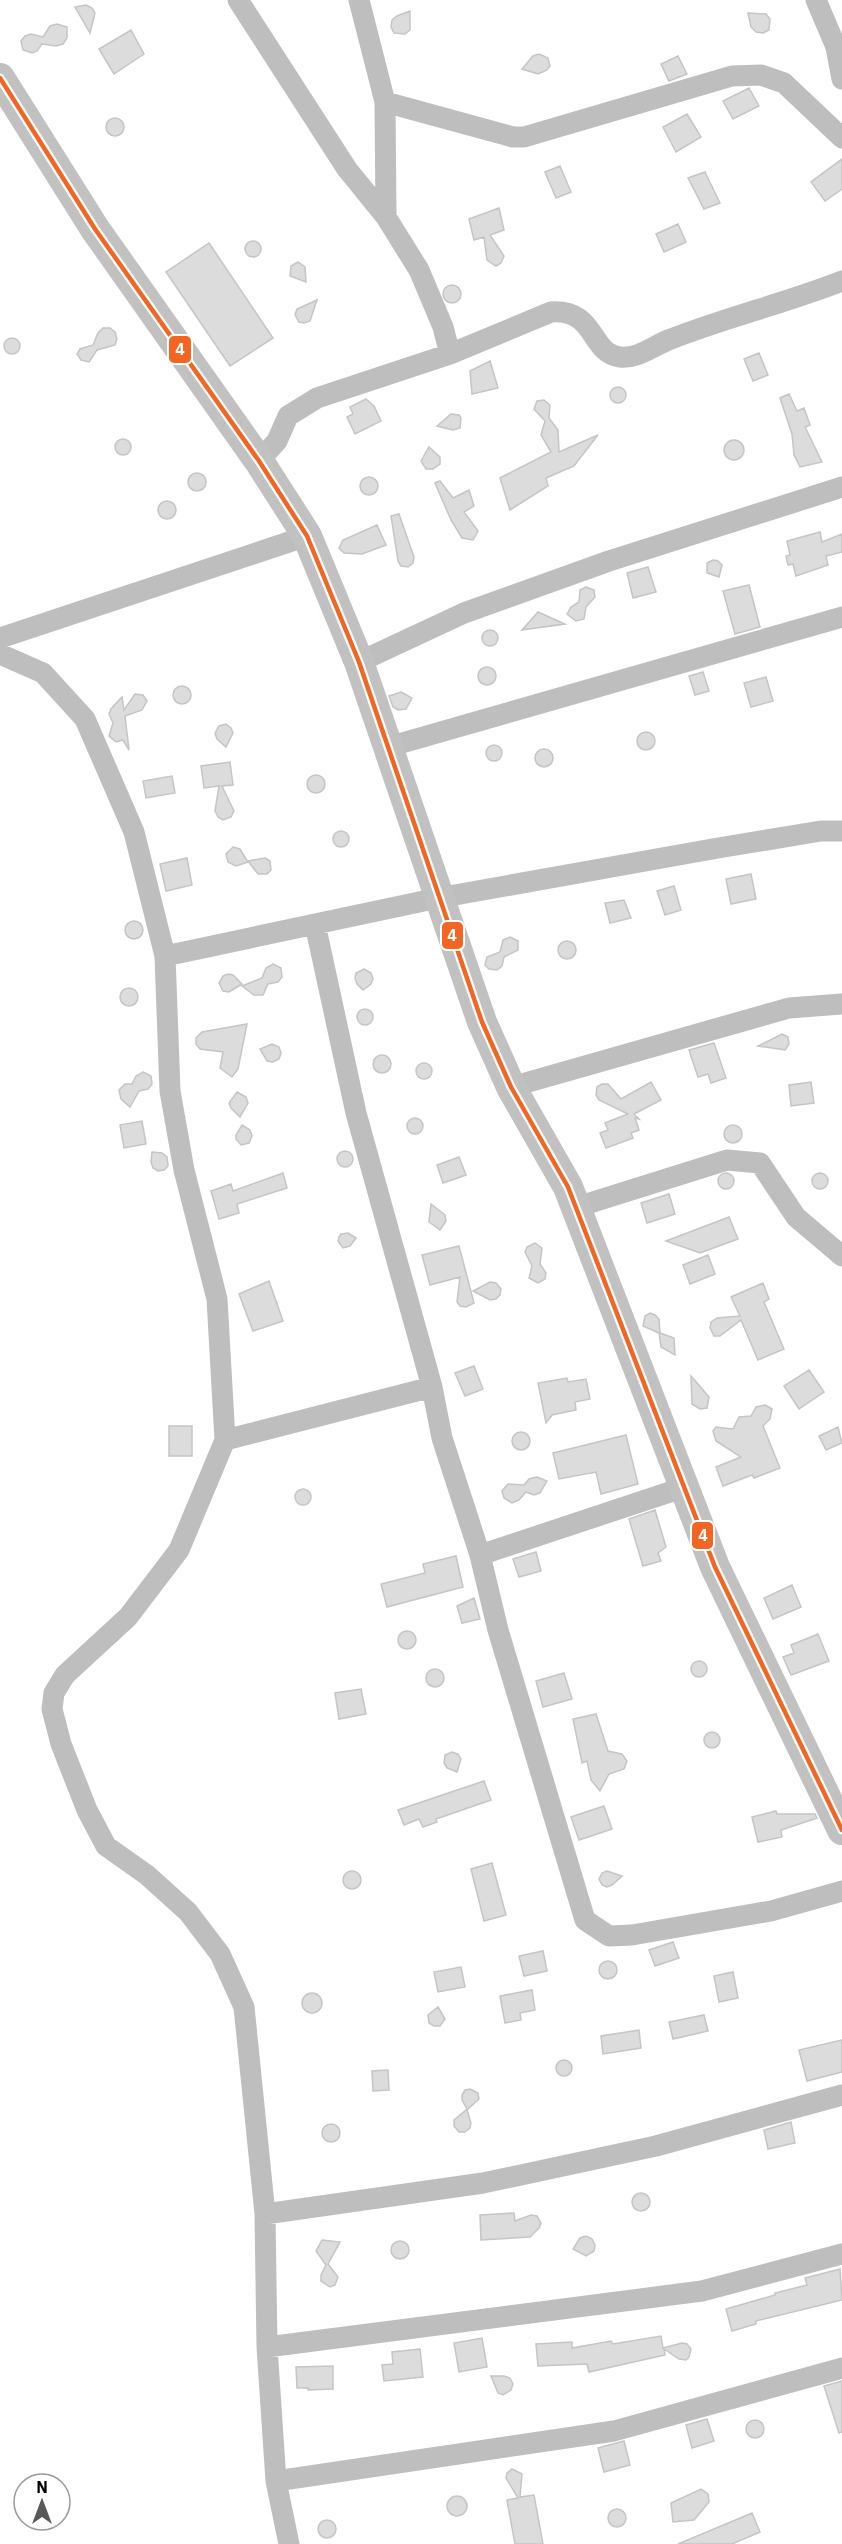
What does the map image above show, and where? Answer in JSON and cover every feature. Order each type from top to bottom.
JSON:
[{"type":"main road","points":[[0,78],[95,229],[259,461],[307,536],[359,662],[482,1022],[511,1087],[577,1207],[715,1567],[842,1830]]},
{"type":"street","points":[[238,0],[347,169],[386,218],[419,270],[443,327],[450,354]]},
{"type":"street","points":[[359,0],[385,102],[386,218]]},
{"type":"street","points":[[816,0],[836,47],[842,79]]},
{"type":"street","points":[[385,102],[513,137],[525,137],[732,76],[761,75],[784,83],[842,138]]},
{"type":"street","points":[[259,461],[277,441],[288,416],[317,398],[450,354],[551,312],[564,311],[581,318],[604,349],[618,357],[634,357],[670,339],[842,281]]},
{"type":"street","points":[[359,662],[464,614],[609,561],[842,487]]},
{"type":"street","points":[[0,638],[307,536]]},
{"type":"street","points":[[388,747],[842,617]]},
{"type":"street","points":[[0,654],[43,673],[84,718],[134,832],[165,956],[170,1091],[184,1170],[217,1299],[225,1440],[179,1550],[128,1617],[65,1675],[54,1693],[52,1709],[61,1744],[87,1810],[106,1846],[147,1875],[188,1912],[220,1954],[244,2007],[265,2214],[267,2347],[276,2481],[289,2544]]},
{"type":"street","points":[[165,956],[438,898],[717,848],[820,831],[842,831]]},
{"type":"street","points":[[315,924],[356,1113],[432,1387],[442,1438],[480,1556],[498,1630],[585,1920],[609,1936],[632,1935],[771,1911],[842,1891]]},
{"type":"street","points":[[511,1087],[789,1008],[842,1004]]},
{"type":"street","points":[[577,1207],[727,1160],[760,1163],[796,1217],[842,1256]]},
{"type":"street","points":[[225,1440],[432,1387]]},
{"type":"street","points":[[480,1556],[685,1487]]},
{"type":"street","points":[[265,2214],[483,2183],[656,2146],[842,2095]]},
{"type":"street","points":[[267,2347],[702,2291],[842,2254]]},
{"type":"street","points":[[276,2481],[614,2431],[842,2368]]},
{"type":"building","points":[[86,5],[95,13],[90,33],[75,7]]},
{"type":"building","points":[[410,11],[410,30],[405,34],[394,33],[391,27],[392,20]]},
{"type":"building","points":[[748,13],[766,14],[770,19],[769,30],[763,33],[756,32],[751,27]]},
{"type":"building","points":[[57,24],[67,27],[67,38],[63,44],[56,46],[42,44],[37,51],[32,53],[23,50],[21,41],[25,36],[31,34],[43,37],[50,26]]},
{"type":"building","points":[[131,30],[144,54],[114,74],[99,49]]},
{"type":"building","points":[[539,54],[548,58],[550,66],[547,70],[538,74],[522,69],[533,56]]},
{"type":"building","points":[[678,56],[687,74],[669,81],[661,64]]},
{"type":"building","points":[[749,88],[759,106],[733,119],[723,101]]},
{"type":"building","points":[[687,114],[701,137],[676,152],[663,127]]},
{"type":"building","points":[[111,118],[119,118],[124,123],[122,134],[111,136],[106,131],[106,123]]},
{"type":"building","points":[[842,159],[842,189],[825,201],[811,182]]},
{"type":"building","points":[[560,166],[571,192],[556,198],[545,172]]},
{"type":"building","points":[[705,172],[720,203],[704,209],[688,178]]},
{"type":"building","points":[[499,208],[504,230],[490,235],[504,256],[501,263],[496,266],[487,260],[484,237],[474,240],[469,219]]},
{"type":"building","points":[[678,224],[686,242],[664,252],[656,234]]},
{"type":"building","points":[[253,241],[259,243],[261,249],[259,255],[253,257],[247,255],[245,249],[247,243]]},
{"type":"building","points":[[209,243],[273,338],[230,366],[166,272]]},
{"type":"building","points":[[298,262],[305,267],[306,282],[290,276],[291,266]]},
{"type":"building","points":[[452,285],[458,288],[461,294],[458,300],[452,303],[446,300],[443,294],[446,288]]},
{"type":"building","points":[[317,300],[310,321],[299,322],[295,315],[297,309]]},
{"type":"building","points":[[103,328],[110,328],[115,332],[117,339],[115,345],[97,350],[89,362],[81,360],[77,354],[80,349],[93,345]]},
{"type":"building","points":[[9,338],[15,338],[20,346],[18,352],[9,354],[4,349],[4,343]]},
{"type":"building","points":[[759,353],[768,375],[753,381],[744,359]]},
{"type":"building","points":[[490,361],[498,388],[472,394],[470,371]]},
{"type":"building","points":[[615,387],[621,387],[626,395],[624,401],[615,403],[610,398],[610,392]]},
{"type":"building","points":[[789,394],[797,411],[804,408],[810,425],[805,427],[822,462],[800,467],[794,455],[792,434],[780,398]]},
{"type":"building","points":[[366,399],[374,406],[381,421],[355,434],[347,417],[353,414],[350,407]]},
{"type":"building","points":[[544,400],[550,405],[549,418],[558,430],[559,452],[598,435],[574,466],[546,478],[548,486],[510,510],[500,478],[551,452],[541,435],[545,421],[534,409],[537,401]]},
{"type":"building","points":[[451,414],[459,415],[461,418],[460,428],[453,430],[437,426]]},
{"type":"building","points":[[120,439],[126,439],[131,447],[129,453],[120,455],[115,450],[115,444]]},
{"type":"building","points":[[734,440],[741,443],[744,450],[741,457],[734,460],[727,457],[724,450],[727,443]]},
{"type":"building","points":[[429,447],[440,457],[440,464],[433,469],[426,469],[421,461]]},
{"type":"building","points":[[193,473],[201,473],[206,478],[204,489],[193,491],[188,486],[188,478]]},
{"type":"building","points":[[369,477],[375,480],[378,486],[375,492],[369,495],[363,492],[360,486],[363,480]]},
{"type":"building","points":[[440,481],[453,498],[469,490],[474,506],[464,512],[478,531],[473,540],[462,538],[451,520],[435,483]]},
{"type":"building","points":[[163,501],[171,501],[176,506],[174,517],[163,519],[158,514],[158,506]]},
{"type":"building","points":[[399,514],[414,557],[413,563],[408,567],[401,566],[398,561],[391,516]]},
{"type":"building","points":[[377,525],[386,545],[362,554],[344,553],[339,548],[343,540]]},
{"type":"building","points":[[820,532],[822,542],[842,534],[842,552],[826,556],[828,565],[796,576],[793,564],[788,565],[786,556],[790,555],[787,541]]},
{"type":"building","points":[[713,560],[722,565],[719,577],[707,573],[707,563]]},
{"type":"building","points":[[648,567],[656,592],[633,598],[627,573]]},
{"type":"building","points":[[749,585],[760,627],[735,634],[723,591]]},
{"type":"building","points":[[586,587],[594,590],[595,597],[586,607],[584,619],[576,621],[567,614],[571,607],[579,602],[580,590]]},
{"type":"building","points":[[538,612],[565,624],[522,630]]},
{"type":"building","points":[[490,630],[496,632],[498,638],[496,644],[490,646],[484,644],[482,638],[484,632]]},
{"type":"building","points":[[487,667],[493,670],[496,676],[493,682],[487,685],[481,682],[478,676],[481,670]]},
{"type":"building","points":[[703,672],[709,691],[695,695],[689,676]]},
{"type":"building","points":[[766,677],[773,701],[751,707],[744,683]]},
{"type":"building","points":[[182,686],[188,689],[191,695],[188,701],[182,704],[176,701],[173,695],[176,689]]},
{"type":"building","points":[[401,692],[412,698],[406,709],[398,710],[393,707],[389,696]]},
{"type":"building","points":[[135,694],[143,695],[147,701],[142,710],[125,716],[129,750],[123,740],[116,742],[109,736],[113,723],[109,714],[122,697],[124,710]]},
{"type":"building","points":[[226,724],[233,733],[226,747],[217,739],[215,733],[219,726]]},
{"type":"building","points":[[646,732],[652,735],[655,741],[652,747],[646,750],[640,747],[637,741],[640,735]]},
{"type":"building","points":[[494,745],[500,747],[502,753],[500,759],[494,761],[488,759],[486,753],[488,747]]},
{"type":"building","points":[[544,749],[550,752],[553,758],[550,764],[544,767],[538,764],[535,758],[538,752]]},
{"type":"building","points":[[230,762],[233,785],[222,786],[234,811],[231,817],[223,820],[215,811],[219,786],[204,788],[201,766]]},
{"type":"building","points":[[316,775],[322,778],[325,784],[322,790],[316,793],[310,790],[307,784],[310,778]]},
{"type":"building","points":[[172,776],[175,793],[146,798],[143,781]]},
{"type":"building","points":[[341,831],[347,833],[349,839],[347,845],[341,847],[335,845],[333,839],[335,833]]},
{"type":"building","points":[[233,847],[240,849],[248,862],[236,866],[228,862],[226,854]]},
{"type":"building","points":[[187,858],[192,885],[166,891],[160,864]]},
{"type":"building","points":[[265,858],[270,861],[271,870],[267,874],[258,874],[248,861]]},
{"type":"building","points":[[751,874],[756,899],[731,904],[726,879]]},
{"type":"building","points":[[674,886],[681,910],[665,915],[657,891]]},
{"type":"building","points":[[624,900],[631,918],[610,923],[605,903]]},
{"type":"building","points":[[134,921],[140,924],[143,930],[140,936],[134,939],[128,936],[125,930],[128,924]]},
{"type":"building","points":[[510,937],[518,941],[518,950],[504,957],[502,966],[497,970],[489,969],[485,965],[487,957],[500,952],[503,940]]},
{"type":"building","points":[[567,941],[573,944],[576,950],[573,956],[567,959],[561,956],[558,950],[561,944]]},
{"type":"building","points":[[273,964],[281,968],[282,977],[278,982],[268,984],[263,995],[254,995],[242,986],[262,978],[266,968]]},
{"type":"building","points":[[364,969],[371,973],[373,979],[371,984],[363,990],[355,978],[356,973]]},
{"type":"building","points":[[233,975],[242,984],[229,992],[223,991],[219,983],[223,976]]},
{"type":"building","points":[[129,988],[135,991],[138,997],[135,1003],[129,1006],[123,1003],[120,997],[123,991]]},
{"type":"building","points":[[365,1009],[371,1011],[373,1017],[371,1023],[365,1025],[359,1023],[357,1017],[359,1011]]},
{"type":"building","points":[[247,1024],[238,1069],[232,1077],[220,1068],[223,1052],[200,1049],[196,1044],[196,1038],[202,1032]]},
{"type":"building","points":[[782,1034],[788,1037],[789,1044],[785,1050],[758,1046]]},
{"type":"building","points":[[714,1043],[726,1078],[711,1083],[708,1074],[698,1077],[689,1050]]},
{"type":"building","points":[[272,1044],[279,1047],[281,1053],[279,1059],[273,1062],[267,1061],[260,1049]]},
{"type":"building","points":[[382,1055],[388,1058],[391,1064],[388,1070],[382,1073],[376,1070],[373,1064],[376,1058]]},
{"type":"building","points":[[421,1063],[427,1063],[432,1071],[430,1077],[421,1079],[416,1074],[416,1068]]},
{"type":"building","points":[[143,1072],[151,1076],[152,1084],[148,1089],[139,1091],[130,1107],[121,1099],[119,1090],[125,1084],[132,1084],[136,1076]]},
{"type":"building","points":[[651,1082],[661,1100],[634,1114],[639,1119],[635,1118],[639,1130],[631,1133],[633,1138],[606,1148],[600,1133],[608,1130],[605,1123],[628,1114],[599,1100],[596,1095],[597,1087],[608,1084],[621,1099]]},
{"type":"building","points":[[811,1082],[814,1103],[791,1106],[789,1085]]},
{"type":"building","points":[[237,1092],[246,1097],[248,1103],[240,1117],[229,1103]]},
{"type":"building","points":[[412,1118],[418,1118],[423,1126],[421,1132],[412,1134],[407,1129],[407,1123]]},
{"type":"building","points":[[142,1121],[146,1144],[124,1148],[120,1125]]},
{"type":"building","points":[[242,1125],[250,1130],[252,1136],[249,1143],[241,1145],[236,1135]]},
{"type":"building","points":[[733,1125],[739,1128],[742,1134],[739,1140],[733,1143],[727,1140],[724,1134],[727,1128]]},
{"type":"building","points":[[342,1151],[348,1151],[353,1159],[351,1165],[342,1167],[337,1162],[337,1156]]},
{"type":"building","points":[[152,1152],[162,1153],[167,1157],[168,1166],[164,1170],[158,1171],[153,1168]]},
{"type":"building","points":[[459,1157],[466,1175],[443,1183],[437,1165]]},
{"type":"building","points":[[283,1173],[287,1188],[237,1204],[239,1213],[219,1219],[211,1191],[231,1184],[233,1191]]},
{"type":"building","points":[[723,1173],[729,1173],[734,1181],[732,1187],[723,1189],[718,1184],[718,1178]]},
{"type":"building","points":[[820,1173],[826,1175],[828,1181],[826,1187],[820,1189],[814,1187],[812,1181],[814,1175]]},
{"type":"building","points":[[669,1194],[675,1214],[647,1223],[641,1203]]},
{"type":"building","points":[[431,1204],[445,1215],[446,1221],[440,1230],[429,1222]]},
{"type":"building","points":[[729,1217],[738,1239],[700,1253],[666,1241]]},
{"type":"building","points":[[348,1233],[356,1238],[350,1246],[343,1248],[338,1241],[339,1237],[341,1234]]},
{"type":"building","points":[[535,1243],[542,1248],[540,1264],[546,1273],[545,1279],[538,1283],[529,1278],[532,1266],[525,1252],[527,1247]]},
{"type":"building","points":[[459,1246],[474,1303],[466,1307],[460,1306],[457,1302],[460,1277],[430,1285],[422,1255]]},
{"type":"building","points":[[708,1255],[715,1274],[690,1284],[683,1265]]},
{"type":"building","points":[[269,1281],[283,1321],[253,1331],[239,1294]]},
{"type":"building","points":[[490,1282],[496,1283],[501,1289],[496,1299],[490,1300],[473,1291]]},
{"type":"building","points":[[763,1283],[769,1299],[764,1302],[784,1349],[758,1360],[741,1320],[720,1336],[714,1336],[710,1328],[711,1322],[717,1318],[740,1316],[731,1297]]},
{"type":"building","points":[[650,1313],[659,1319],[660,1333],[674,1338],[675,1355],[661,1347],[659,1333],[643,1326],[645,1316]]},
{"type":"building","points":[[474,1366],[483,1389],[465,1396],[455,1373]]},
{"type":"building","points":[[809,1370],[824,1392],[799,1409],[784,1386]]},
{"type":"building","points":[[691,1376],[709,1397],[707,1408],[700,1409],[692,1404]]},
{"type":"building","points":[[567,1378],[568,1382],[586,1379],[590,1399],[575,1402],[576,1410],[552,1415],[546,1423],[538,1383]]},
{"type":"building","points":[[765,1405],[772,1409],[770,1419],[763,1426],[780,1468],[723,1486],[716,1467],[741,1457],[716,1441],[713,1431],[716,1427],[733,1429],[739,1417],[751,1416],[756,1407]]},
{"type":"building","points":[[169,1426],[192,1426],[192,1456],[169,1456]]},
{"type":"building","points":[[838,1427],[842,1443],[826,1450],[819,1436]]},
{"type":"building","points":[[521,1432],[527,1435],[530,1441],[527,1447],[521,1450],[515,1447],[512,1441],[515,1435]]},
{"type":"building","points":[[626,1435],[638,1484],[601,1494],[596,1472],[559,1479],[553,1453]]},
{"type":"building","points":[[537,1477],[547,1481],[540,1493],[534,1495],[526,1492],[519,1500],[512,1503],[504,1498],[502,1491],[508,1484],[524,1485],[529,1479]]},
{"type":"building","points":[[300,1489],[306,1489],[311,1497],[309,1503],[300,1505],[295,1500],[295,1494]]},
{"type":"building","points":[[655,1510],[666,1547],[658,1553],[661,1561],[643,1566],[629,1519]]},
{"type":"building","points":[[536,1552],[541,1571],[519,1577],[513,1559]]},
{"type":"building","points":[[456,1556],[463,1587],[387,1607],[381,1584],[425,1573],[423,1564]]},
{"type":"building","points":[[792,1585],[801,1607],[773,1619],[764,1598]]},
{"type":"building","points":[[474,1598],[480,1619],[462,1623],[457,1606]]},
{"type":"building","points":[[407,1631],[413,1634],[416,1640],[413,1646],[407,1649],[401,1646],[398,1640],[401,1634]]},
{"type":"building","points":[[818,1634],[829,1661],[791,1675],[783,1657],[794,1653],[791,1645]]},
{"type":"building","points":[[699,1661],[705,1663],[707,1669],[705,1675],[699,1677],[693,1675],[691,1669],[693,1663]]},
{"type":"building","points":[[435,1669],[441,1672],[444,1678],[441,1684],[435,1687],[429,1684],[426,1678],[429,1672]]},
{"type":"building","points":[[564,1673],[572,1699],[543,1707],[536,1681]]},
{"type":"building","points":[[361,1689],[366,1714],[339,1719],[335,1693]]},
{"type":"building","points":[[596,1714],[608,1751],[622,1754],[627,1761],[624,1769],[609,1774],[600,1791],[591,1780],[587,1761],[582,1763],[573,1719]]},
{"type":"building","points":[[709,1732],[715,1732],[720,1740],[718,1746],[709,1748],[704,1743],[704,1737]]},
{"type":"building","points":[[452,1752],[458,1754],[461,1759],[457,1772],[447,1768],[444,1763],[445,1755]]},
{"type":"building","points":[[484,1781],[491,1800],[436,1819],[437,1822],[423,1827],[419,1819],[404,1825],[398,1810]]},
{"type":"building","points":[[604,1806],[612,1829],[579,1840],[571,1817]]},
{"type":"building","points":[[776,1811],[777,1814],[815,1814],[817,1818],[781,1830],[782,1837],[758,1842],[752,1817]]},
{"type":"building","points":[[492,1863],[506,1915],[484,1921],[471,1869]]},
{"type":"building","points":[[352,1871],[358,1874],[361,1880],[358,1886],[352,1889],[346,1886],[343,1880],[346,1874]]},
{"type":"building","points":[[607,1871],[622,1876],[607,1887],[602,1885],[599,1879],[602,1873]]},
{"type":"building","points":[[673,1942],[679,1958],[655,1966],[649,1950]]},
{"type":"building","points":[[543,1951],[547,1971],[524,1976],[519,1956]]},
{"type":"building","points":[[604,1961],[612,1961],[617,1966],[615,1977],[604,1979],[599,1974],[599,1966]]},
{"type":"building","points":[[461,1967],[465,1987],[438,1992],[434,1972]]},
{"type":"building","points":[[733,1972],[738,1998],[719,2002],[714,1976]]},
{"type":"building","points":[[532,1990],[535,2010],[520,2013],[521,2020],[505,2023],[500,1996]]},
{"type":"building","points":[[312,1993],[319,1996],[322,2003],[319,2010],[312,2013],[305,2010],[302,2003],[305,1996]]},
{"type":"building","points":[[438,2007],[445,2019],[440,2026],[434,2026],[429,2023],[428,2015]]},
{"type":"building","points":[[704,2015],[708,2031],[673,2039],[669,2022]]},
{"type":"building","points":[[639,2030],[641,2048],[603,2054],[601,2036]]},
{"type":"building","points":[[842,2040],[842,2072],[807,2081],[799,2050]]},
{"type":"building","points":[[564,2060],[570,2062],[572,2068],[570,2074],[564,2076],[558,2074],[556,2068],[558,2062]]},
{"type":"building","points":[[388,2070],[389,2090],[373,2091],[372,2071]]},
{"type":"building","points":[[470,2089],[478,2093],[479,2099],[467,2110],[471,2123],[470,2128],[465,2132],[459,2132],[454,2126],[454,2120],[467,2109],[462,2095],[465,2090]]},
{"type":"building","points":[[791,2122],[795,2143],[768,2149],[764,2130]]},
{"type":"building","points":[[331,2124],[337,2127],[340,2133],[337,2139],[331,2142],[325,2139],[322,2133],[325,2127]]},
{"type":"building","points":[[637,2193],[645,2193],[650,2198],[648,2209],[637,2211],[632,2206],[632,2198]]},
{"type":"building","points":[[514,2213],[515,2221],[531,2215],[537,2216],[541,2223],[539,2228],[530,2237],[481,2240],[480,2215]]},
{"type":"building","points":[[586,2236],[592,2239],[595,2245],[594,2251],[586,2256],[573,2249],[580,2238]]},
{"type":"building","points":[[322,2240],[340,2242],[328,2264],[338,2277],[335,2285],[330,2287],[321,2281],[326,2265],[316,2251]]},
{"type":"building","points":[[400,2241],[406,2244],[409,2250],[406,2256],[400,2259],[394,2256],[391,2250],[394,2244]]},
{"type":"building","points":[[840,2269],[842,2300],[756,2321],[756,2324],[732,2331],[726,2309],[807,2285],[805,2278]]},
{"type":"building","points":[[661,2336],[663,2348],[682,2343],[687,2344],[691,2349],[689,2357],[686,2360],[679,2359],[664,2349],[665,2355],[589,2372],[587,2364],[538,2366],[536,2344],[572,2342],[572,2348]]},
{"type":"building","points":[[482,2338],[487,2367],[459,2372],[454,2343]]},
{"type":"building","points":[[420,2349],[423,2377],[384,2381],[382,2365],[393,2364],[392,2352]]},
{"type":"building","points":[[333,2366],[333,2389],[297,2388],[296,2367]]},
{"type":"building","points":[[491,2376],[510,2378],[513,2384],[511,2390],[503,2395],[498,2393]]},
{"type":"building","points":[[842,2381],[842,2432],[839,2433],[824,2386]]},
{"type":"building","points":[[707,2419],[714,2441],[692,2448],[686,2425]]},
{"type":"building","points":[[755,2420],[761,2423],[764,2429],[761,2435],[755,2438],[749,2435],[746,2429],[749,2423]]},
{"type":"building","points":[[624,2441],[630,2465],[604,2472],[598,2448]]},
{"type":"building","points":[[512,2469],[522,2474],[520,2497],[534,2495],[543,2544],[515,2544],[507,2500],[518,2498],[506,2478],[507,2473]]},
{"type":"building","points":[[701,2489],[708,2494],[709,2502],[694,2520],[673,2522],[671,2503]]},
{"type":"building","points":[[457,2496],[464,2499],[467,2506],[464,2513],[457,2516],[450,2513],[447,2506],[450,2499]]},
{"type":"building","points":[[617,2509],[623,2512],[626,2518],[623,2524],[617,2527],[611,2524],[608,2518],[611,2512]]},
{"type":"building","points":[[752,2513],[760,2532],[732,2544],[678,2544]]},
{"type":"building","points":[[327,2520],[333,2523],[336,2529],[333,2535],[327,2538],[321,2535],[318,2529],[321,2523]]},
{"type":"transit line","name":"4","points":[[0,78],[95,229],[259,461],[307,536],[359,662],[482,1022],[511,1087],[568,1187],[715,1567],[842,1830]]}]
